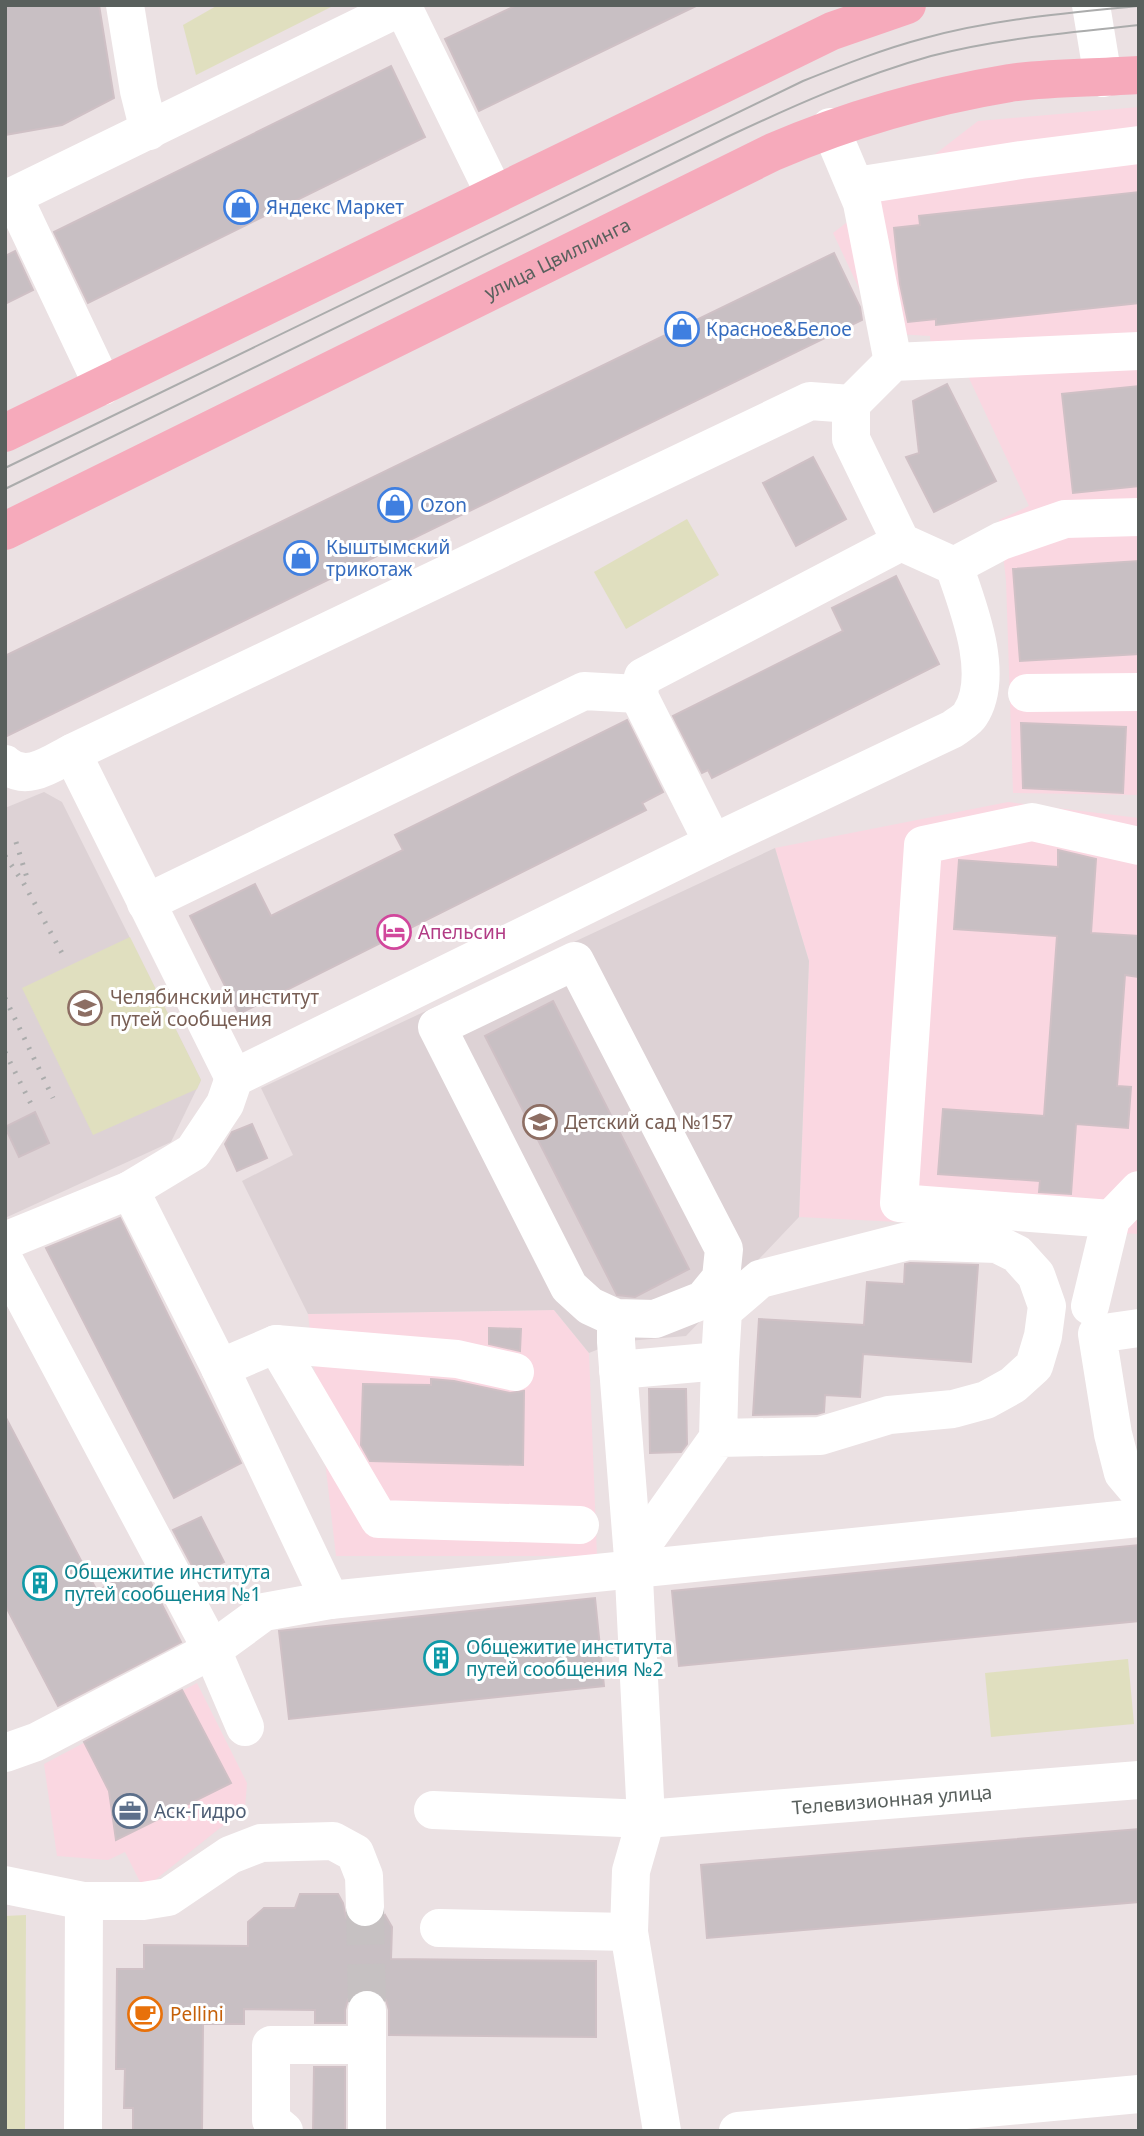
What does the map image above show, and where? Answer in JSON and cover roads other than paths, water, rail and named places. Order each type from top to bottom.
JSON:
[{"type":"main road","points":[[5,433],[832,32],[907,5]]},
{"type":"main road","name":"улица Цвиллинга","points":[[5,531],[773,152],[830,127],[923,100],[1013,83],[1121,77]]},
{"type":"street","points":[[125,5],[139,91],[149,131]]},
{"type":"street","points":[[1091,5],[1121,77]]},
{"type":"street","points":[[103,386],[9,198],[403,6],[495,195]]},
{"type":"street","points":[[830,127],[862,202],[893,362]]},
{"type":"street","points":[[856,186],[1139,145]]},
{"type":"street","points":[[5,1241],[130,1190],[193,1152],[225,1104],[234,1078],[953,729],[970,716],[979,689],[980,664],[974,622],[954,566],[901,542],[851,439],[851,404],[893,362],[1139,351]]},
{"type":"street","points":[[5,764],[13,771],[33,773],[810,401],[851,404]]},
{"type":"street","points":[[954,566],[1001,541],[1065,519],[1139,517]]},
{"type":"street","points":[[713,844],[638,694],[643,677],[901,542]]},
{"type":"street","points":[[146,903],[584,691],[638,694]]},
{"type":"street","points":[[1027,693],[1139,692]]},
{"type":"street","points":[[72,753],[234,1078]]},
{"type":"street","points":[[1111,1219],[899,1203],[923,845],[1032,822],[1139,846]]},
{"type":"street","points":[[575,961],[724,1249],[721,1278],[704,1300],[655,1319],[617,1318],[590,1306],[569,1287],[436,1027],[575,961]]},
{"type":"street","points":[[130,1190],[220,1368],[330,1600]]},
{"type":"street","points":[[1139,1190],[1111,1219],[1093,1320],[1113,1434],[1124,1473],[1139,1492]]},
{"type":"street","points":[[633,1564],[718,1438],[723,1311],[761,1279],[908,1241],[997,1244],[1017,1254],[1035,1275],[1047,1306],[1043,1336],[1034,1366],[1013,1385],[986,1399],[953,1409],[890,1415],[820,1436],[718,1438]]},
{"type":"street","points":[[5,1262],[212,1650],[245,1727]]},
{"type":"street","points":[[1047,1306],[1093,1320],[1139,1328]]},
{"type":"street","points":[[617,1318],[646,1819],[631,1871],[629,1932],[662,2131]]},
{"type":"street","points":[[220,1368],[276,1344],[457,1359],[515,1372]]},
{"type":"street","points":[[276,1344],[379,1519],[580,1525]]},
{"type":"street","points":[[618,1370],[720,1361]]},
{"type":"street","points":[[5,1753],[36,1742],[212,1650],[264,1612],[330,1600],[633,1564],[1139,1518]]},
{"type":"street","name":"Телевизионная улица","points":[[433,1810],[646,1819],[1139,1780]]},
{"type":"street","points":[[5,1885],[84,1901],[144,1901],[168,1897],[230,1855],[261,1843],[333,1841],[355,1853],[364,1876],[365,1907]]},
{"type":"street","points":[[83,2131],[84,1901]]},
{"type":"street","points":[[439,1928],[629,1932]]},
{"type":"street","points":[[284,2131],[271,2120],[271,2045],[367,2027],[367,2131]]},
{"type":"street","points":[[738,2131],[1139,2094]]},
{"type":"tunnel","points":[[365,1907],[367,2010]]},
{"type":"tram line","points":[[5,468],[803,81],[878,52],[951,31],[1031,18],[1139,6]]},
{"type":"tram line","points":[[5,489],[727,137],[827,92],[905,64],[957,50],[1034,37],[1139,25]]},
{"type":"railway","points":[[16,842],[28,881]]},
{"type":"railway","points":[[5,856],[23,882],[63,955]]},
{"type":"railway","points":[[5,998],[53,1098]]},
{"type":"railway","points":[[5,1052],[32,1106]]},
{"type":"place","name":"Яндекс Маркет","points":[[241,207]]},
{"type":"place","name":"Красное&Белое","points":[[682,329]]},
{"type":"place","name":"Ozon","points":[[395,505]]},
{"type":"place","name":"Кыштымский трикотаж","points":[[301,558]]},
{"type":"place","name":"Апельсин","points":[[394,932]]},
{"type":"place","name":"Челябинский институт путей сообщения","points":[[85,1008]]},
{"type":"place","name":"Детский сад №157","points":[[540,1122]]},
{"type":"place","name":"Общежитие института путей сообщения №1","points":[[40,1583]]},
{"type":"place","name":"Общежитие института путей сообщения №2","points":[[441,1658]]},
{"type":"place","name":"Аск-Гидро","points":[[130,1811]]},
{"type":"place","name":"Pellini","points":[[145,2014]]}]
